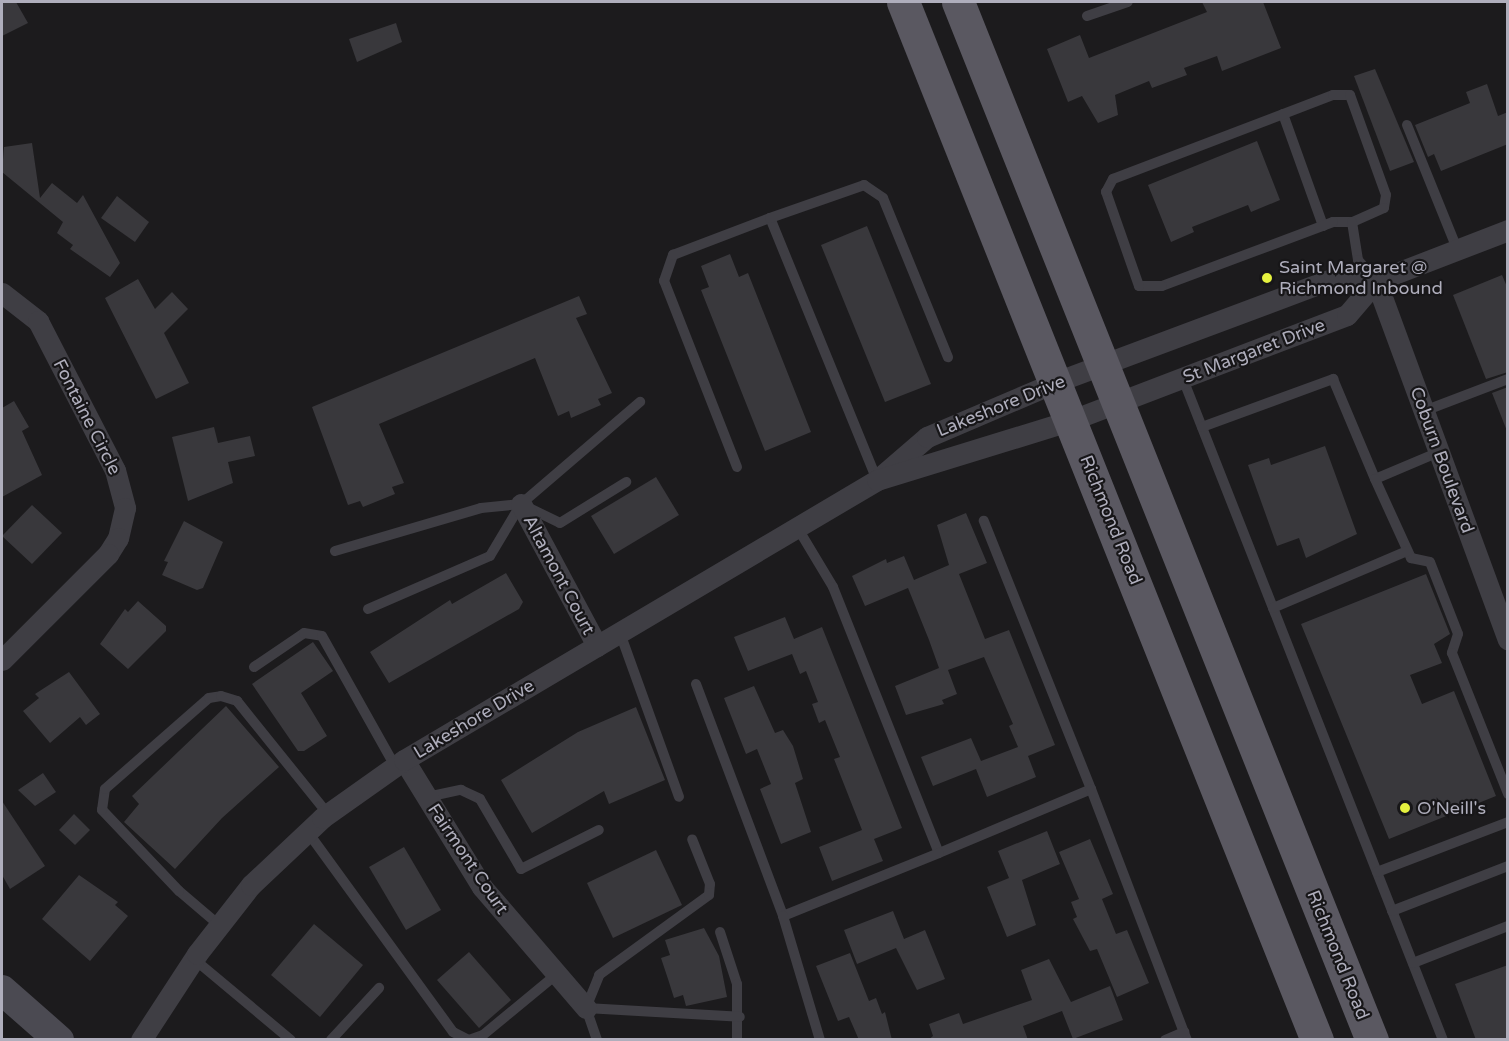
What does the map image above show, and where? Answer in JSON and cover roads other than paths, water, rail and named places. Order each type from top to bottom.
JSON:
[{"type":"main road","name":"Richmond Road","points":[[903,2],[1072,420],[1317,1040]]},
{"type":"main road","name":"Richmond Road","points":[[958,2],[1105,366],[1371,1040]]},
{"type":"street","name":"St Margaret Drive","points":[[1105,366],[1334,278],[1376,280],[1457,249],[1507,233]]},
{"type":"street","name":"St Margaret Drive","points":[[1119,404],[1347,315],[1376,280]]},
{"type":"street","name":"Coburn Boulevard","points":[[1376,280],[1505,625]]},
{"type":"street","name":"Fontaine Circle","points":[[2,293],[38,321],[116,470],[125,508],[118,538],[108,554],[2,660]]},
{"type":"street","name":"Lakeshore Drive","points":[[141,1040],[219,925],[307,831],[327,813],[399,763],[877,480],[927,437],[1056,382],[1105,366]]},
{"type":"street","name":"Lakeshore Drive","points":[[877,480],[1119,404]]},
{"type":"street","name":"Altamont Court","points":[[521,504],[597,646]]},
{"type":"street","name":"Fairmont Court","points":[[399,763],[427,797],[482,886],[586,1008]]},
{"type":"street","points":[[2,990],[59,1040]]},
{"type":"lane","points":[[1087,16],[1128,2]]},
{"type":"lane","points":[[1333,95],[1350,95],[1386,195],[1384,208],[1352,222],[1323,226],[1162,286],[1138,286],[1106,192],[1113,179],[1333,95]]},
{"type":"lane","points":[[1283,114],[1323,226]]},
{"type":"lane","points":[[1407,125],[1457,249]]},
{"type":"lane","points":[[737,467],[664,281],[673,255],[864,185],[883,198],[948,357]]},
{"type":"lane","points":[[770,218],[877,480]]},
{"type":"lane","points":[[1352,222],[1358,260],[1376,280]]},
{"type":"lane","points":[[1183,379],[1443,1040]]},
{"type":"lane","points":[[1202,427],[1333,379],[1410,558],[1430,562],[1458,634],[1452,653],[1508,794]]},
{"type":"lane","points":[[1424,411],[1508,379]]},
{"type":"lane","points":[[368,609],[490,556],[521,504],[639,402]]},
{"type":"lane","points":[[1375,479],[1439,452]]},
{"type":"lane","points":[[335,551],[481,508],[521,504],[560,523],[626,482]]},
{"type":"lane","points":[[984,521],[1091,789],[1185,1036],[1165,1040]]},
{"type":"lane","points":[[797,526],[833,587],[939,853]]},
{"type":"lane","points":[[1273,608],[1407,551]]},
{"type":"lane","points":[[254,667],[304,633],[322,636],[399,763]]},
{"type":"lane","points":[[620,633],[679,797]]},
{"type":"lane","points":[[696,684],[783,916],[820,1040]]},
{"type":"lane","points":[[219,925],[179,891],[102,810],[105,789],[209,698],[221,696],[237,701],[327,813]]},
{"type":"lane","points":[[783,916],[1091,789]]},
{"type":"lane","points":[[427,797],[461,790],[480,799],[521,869],[599,830]]},
{"type":"lane","points":[[1377,872],[1508,822]]},
{"type":"lane","points":[[307,831],[453,1032],[469,1040],[483,1035],[557,974]]},
{"type":"lane","points":[[597,1040],[586,1008],[599,975],[709,896],[710,884],[692,839]]},
{"type":"lane","points":[[1392,911],[1508,866]]},
{"type":"lane","points":[[1413,963],[1508,926]]},
{"type":"lane","points":[[720,932],[737,984],[740,1017],[737,1040]]},
{"type":"lane","points":[[194,959],[291,1040]]},
{"type":"lane","points":[[331,1040],[379,988]]},
{"type":"lane","points":[[586,1008],[740,1017]]},
{"type":"place","name":"Saint Margaret @ Richmond Inbound","points":[[1267,278]]},
{"type":"place","name":"O'Neill's","points":[[1405,808]]}]
